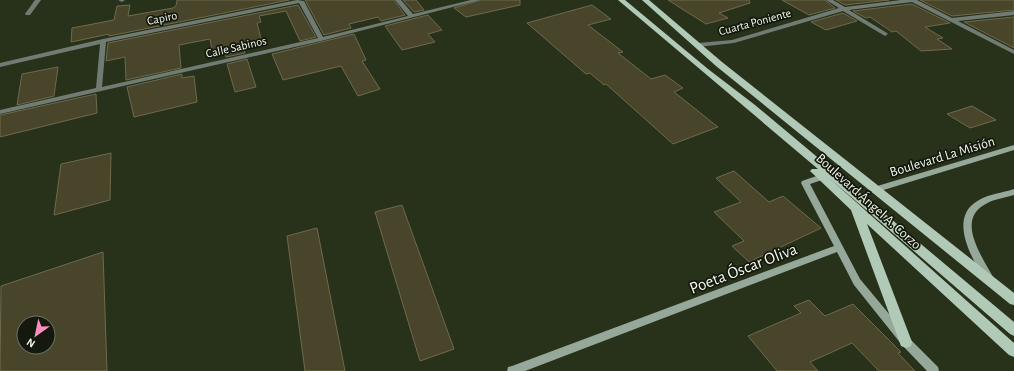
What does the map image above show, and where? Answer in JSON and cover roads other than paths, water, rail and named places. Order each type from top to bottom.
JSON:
[{"type":"main road","name":"Boulevard Ángel A. Corzo","points":[[622,0],[826,176],[855,207],[1014,351]]},
{"type":"main road","name":"Boulevard Ángel A. Corzo","points":[[645,0],[719,64],[1014,300]]},
{"type":"main road","points":[[826,176],[850,192],[1014,330]]},
{"type":"main road","points":[[855,207],[906,342]]},
{"type":"street","points":[[28,14],[38,0]]},
{"type":"street","points":[[300,0],[321,39]]},
{"type":"street","name":"Capiro","points":[[0,65],[103,41],[300,0]]},
{"type":"street","points":[[398,0],[411,16]]},
{"type":"street","points":[[829,0],[885,34]]},
{"type":"street","points":[[913,0],[1014,52]]},
{"type":"street","name":"Cuarta Poniente","points":[[698,45],[732,42],[843,8],[913,0]]},
{"type":"street","name":"Calle Sabinos","points":[[0,112],[321,39],[477,1]]},
{"type":"street","points":[[952,20],[1014,13]]},
{"type":"street","points":[[99,89],[103,41]]},
{"type":"street","name":"Boulevard La Misión","points":[[877,189],[1014,147]]},
{"type":"street","points":[[826,176],[805,183],[857,282],[906,342],[934,371]]},
{"type":"street","points":[[990,281],[978,261],[968,235],[968,220],[979,204],[1014,192]]},
{"type":"street","name":"Poeta Óscar Oliva","points":[[512,371],[839,248]]}]
